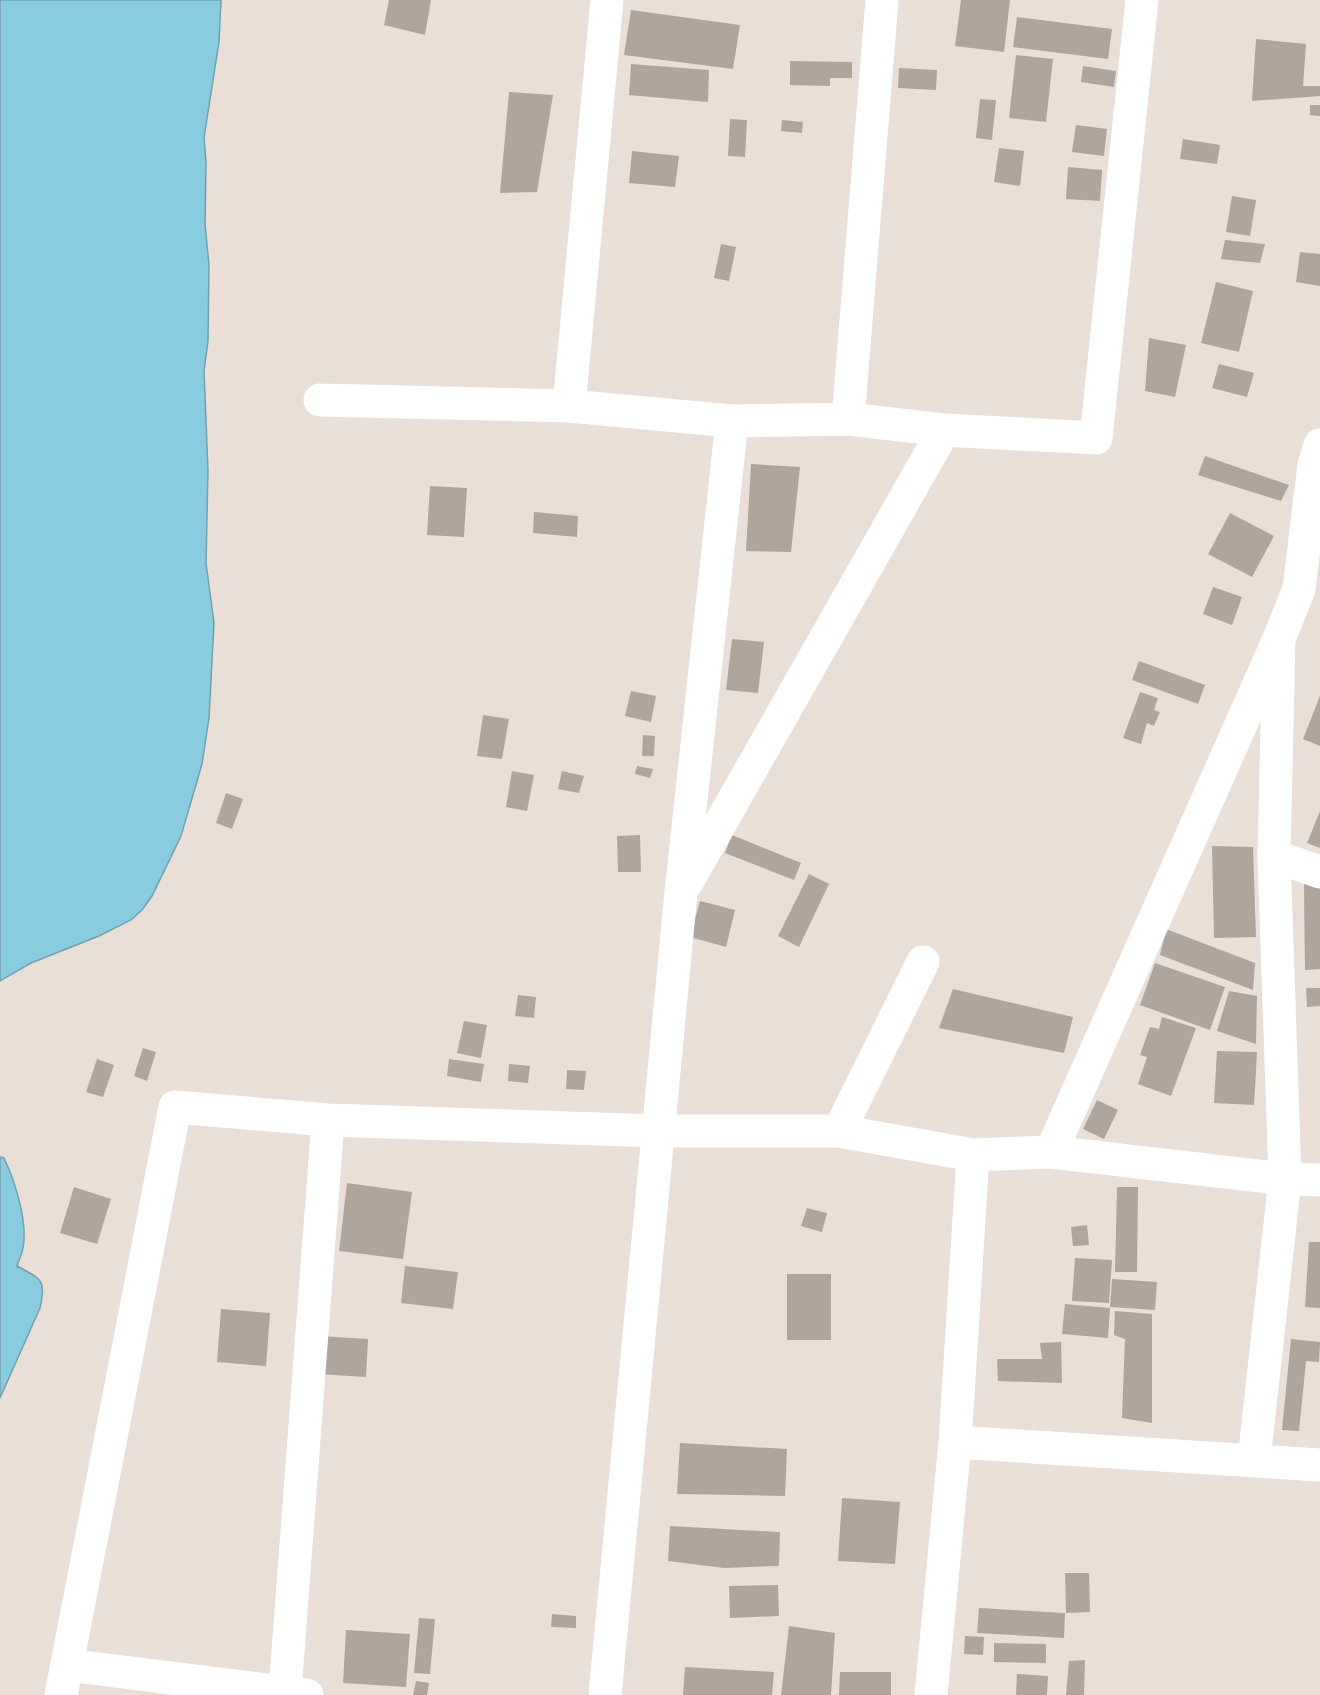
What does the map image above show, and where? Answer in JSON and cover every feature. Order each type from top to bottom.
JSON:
[{"type":"street","points":[[569,406],[606,0]]},
{"type":"street","points":[[848,418],[882,0]]},
{"type":"street","points":[[320,400],[569,406],[732,421],[848,418],[944,430],[1096,438],[1143,0]]},
{"type":"street","points":[[606,1695],[681,892],[732,421]]},
{"type":"street","points":[[681,892],[944,430]]},
{"type":"street","points":[[1051,1152],[1279,639],[1310,593],[1314,465],[1320,445]]},
{"type":"street","points":[[1254,1460],[1285,1179],[1274,856],[1279,639]]},
{"type":"street","points":[[1274,856],[1320,872]]},
{"type":"street","points":[[839,1131],[923,962]]},
{"type":"street","points":[[328,1120],[296,1693],[64,1680],[175,1107],[328,1120],[660,1131],[839,1131],[974,1155],[1051,1152],[1285,1179],[1320,1180]]},
{"type":"street","points":[[931,1695],[955,1442],[974,1155]]},
{"type":"street","points":[[955,1442],[1320,1465]]},
{"type":"water","points":[[0,0],[221,0],[219,42],[204,138],[205,224],[209,265],[208,341],[204,371],[208,471],[206,563],[214,623],[209,718],[202,764],[181,836],[152,896],[142,910],[131,920],[99,936],[31,963],[0,981]]},
{"type":"water","points":[[0,1157],[4,1158],[16,1190],[24,1226],[23,1250],[17,1266],[36,1277],[43,1291],[40,1308],[0,1398]]},
{"type":"building","points":[[389,0],[431,0],[425,35],[384,25]]},
{"type":"building","points":[[961,0],[1010,0],[1004,52],[955,46]]},
{"type":"building","points":[[631,10],[740,25],[733,69],[624,55]]},
{"type":"building","points":[[1017,17],[1112,29],[1108,59],[1013,47]]},
{"type":"building","points":[[1256,39],[1306,44],[1303,86],[1320,86],[1320,96],[1252,101]]},
{"type":"building","points":[[1016,55],[1053,59],[1046,122],[1009,118]]},
{"type":"building","points":[[790,61],[852,62],[852,78],[830,78],[830,86],[790,85]]},
{"type":"building","points":[[631,64],[709,70],[708,102],[629,95]]},
{"type":"building","points":[[1083,66],[1116,71],[1114,87],[1081,82]]},
{"type":"building","points":[[899,68],[937,70],[936,90],[898,88]]},
{"type":"building","points":[[509,92],[553,95],[537,192],[500,193]]},
{"type":"building","points":[[980,99],[996,100],[992,140],[976,138]]},
{"type":"building","points":[[1310,105],[1320,105],[1320,116],[1310,115]]},
{"type":"building","points":[[730,119],[747,120],[745,157],[728,156]]},
{"type":"building","points":[[782,120],[803,122],[802,133],[781,131]]},
{"type":"building","points":[[1076,125],[1107,129],[1104,156],[1072,152]]},
{"type":"building","points":[[1183,139],[1220,145],[1217,164],[1180,159]]},
{"type":"building","points":[[999,148],[1024,151],[1020,186],[994,182]]},
{"type":"building","points":[[632,151],[679,156],[675,187],[629,183]]},
{"type":"building","points":[[1068,167],[1102,170],[1100,201],[1066,199]]},
{"type":"building","points":[[1232,196],[1256,200],[1250,236],[1226,232]]},
{"type":"building","points":[[1225,240],[1265,244],[1260,263],[1221,259]]},
{"type":"building","points":[[721,244],[736,247],[729,281],[714,278]]},
{"type":"building","points":[[1300,252],[1320,254],[1320,286],[1296,282]]},
{"type":"building","points":[[1216,282],[1253,291],[1239,352],[1201,343]]},
{"type":"building","points":[[1149,338],[1186,345],[1175,397],[1145,391]]},
{"type":"building","points":[[1219,364],[1254,373],[1247,397],[1212,388]]},
{"type":"building","points":[[1205,456],[1289,485],[1281,501],[1198,475]]},
{"type":"building","points":[[751,464],[800,467],[791,552],[746,551]]},
{"type":"building","points":[[430,486],[467,488],[464,537],[427,535]]},
{"type":"building","points":[[534,512],[578,516],[577,537],[533,533]]},
{"type":"building","points":[[1230,513],[1274,536],[1252,577],[1208,554]]},
{"type":"building","points":[[1213,587],[1242,597],[1232,625],[1203,614]]},
{"type":"building","points":[[732,639],[764,642],[758,693],[726,690]]},
{"type":"building","points":[[1139,661],[1205,685],[1198,704],[1132,680]]},
{"type":"building","points":[[631,691],[656,696],[651,722],[625,716]]},
{"type":"building","points":[[1140,692],[1158,698],[1154,710],[1160,712],[1154,726],[1147,723],[1141,744],[1123,738]]},
{"type":"building","points":[[1320,696],[1320,746],[1303,739]]},
{"type":"building","points":[[483,715],[509,719],[502,759],[477,756]]},
{"type":"building","points":[[643,735],[655,736],[654,756],[642,756]]},
{"type":"building","points":[[637,766],[653,769],[650,778],[635,774]]},
{"type":"building","points":[[512,771],[534,775],[527,811],[506,807]]},
{"type":"building","points":[[562,771],[584,776],[579,793],[558,789]]},
{"type":"building","points":[[226,793],[243,799],[232,829],[216,823]]},
{"type":"building","points":[[1320,811],[1320,848],[1307,843]]},
{"type":"building","points":[[640,835],[641,872],[618,872],[617,836]]},
{"type":"building","points":[[732,835],[801,863],[794,880],[725,853]]},
{"type":"building","points":[[1212,846],[1253,847],[1256,937],[1214,938]]},
{"type":"building","points":[[809,874],[829,884],[799,947],[778,936]]},
{"type":"building","points":[[1304,884],[1320,884],[1320,969],[1305,970]]},
{"type":"building","points":[[700,901],[735,910],[726,947],[690,937]]},
{"type":"building","points":[[1166,929],[1255,963],[1253,990],[1160,955]]},
{"type":"building","points":[[1155,963],[1225,987],[1210,1030],[1140,1005]]},
{"type":"building","points":[[1306,988],[1320,988],[1320,1006],[1307,1007]]},
{"type":"building","points":[[953,989],[1073,1017],[1064,1053],[939,1028]]},
{"type":"building","points":[[1229,991],[1257,996],[1256,1044],[1217,1031]]},
{"type":"building","points":[[518,995],[536,997],[534,1018],[515,1016]]},
{"type":"building","points":[[1162,1017],[1196,1028],[1171,1096],[1138,1084],[1147,1057],[1140,1055],[1150,1027],[1159,1029]]},
{"type":"building","points":[[464,1021],[487,1025],[481,1058],[457,1053]]},
{"type":"building","points":[[143,1048],[156,1052],[147,1081],[134,1076]]},
{"type":"building","points":[[1217,1051],[1257,1052],[1254,1105],[1214,1103]]},
{"type":"building","points":[[97,1059],[114,1065],[103,1097],[86,1092]]},
{"type":"building","points":[[449,1059],[484,1064],[481,1082],[447,1076]]},
{"type":"building","points":[[509,1064],[530,1066],[528,1083],[508,1081]]},
{"type":"building","points":[[567,1070],[586,1071],[584,1090],[566,1089]]},
{"type":"building","points":[[1097,1100],[1118,1110],[1104,1139],[1083,1129]]},
{"type":"building","points":[[347,1183],[412,1192],[403,1259],[339,1251]]},
{"type":"building","points":[[74,1187],[111,1199],[97,1244],[60,1233]]},
{"type":"building","points":[[1117,1187],[1138,1187],[1137,1272],[1115,1272]]},
{"type":"building","points":[[807,1208],[827,1213],[822,1232],[801,1226]]},
{"type":"building","points":[[1087,1225],[1089,1245],[1073,1246],[1071,1227]]},
{"type":"building","points":[[1309,1242],[1320,1242],[1320,1308],[1305,1307]]},
{"type":"building","points":[[1075,1258],[1112,1260],[1109,1303],[1072,1301]]},
{"type":"building","points":[[405,1266],[458,1272],[453,1309],[401,1303]]},
{"type":"building","points":[[787,1274],[831,1274],[831,1340],[787,1340]]},
{"type":"building","points":[[1112,1279],[1157,1282],[1155,1310],[1110,1307]]},
{"type":"building","points":[[1065,1304],[1110,1308],[1108,1338],[1062,1334]]},
{"type":"building","points":[[221,1309],[270,1313],[266,1366],[217,1362]]},
{"type":"building","points":[[1115,1311],[1152,1314],[1152,1423],[1122,1418],[1125,1339],[1114,1335]]},
{"type":"building","points":[[319,1336],[368,1339],[366,1377],[317,1374]]},
{"type":"building","points":[[1291,1339],[1320,1342],[1319,1362],[1306,1361],[1299,1431],[1282,1430]]},
{"type":"building","points":[[1061,1342],[1062,1383],[998,1381],[997,1359],[1042,1359],[1040,1343]]},
{"type":"building","points":[[680,1443],[787,1449],[785,1496],[677,1494]]},
{"type":"building","points":[[842,1498],[900,1502],[895,1564],[838,1561]]},
{"type":"building","points":[[670,1526],[780,1532],[779,1566],[724,1568],[668,1561]]},
{"type":"building","points":[[1065,1573],[1089,1573],[1090,1612],[1066,1613]]},
{"type":"building","points":[[778,1585],[779,1616],[730,1618],[729,1586]]},
{"type":"building","points":[[979,1608],[1065,1613],[1064,1638],[977,1633]]},
{"type":"building","points":[[552,1614],[576,1616],[576,1628],[551,1627]]},
{"type":"building","points":[[419,1618],[435,1619],[430,1674],[414,1673]]},
{"type":"building","points":[[789,1626],[835,1633],[831,1695],[781,1695]]},
{"type":"building","points":[[346,1630],[410,1634],[406,1687],[343,1683]]},
{"type":"building","points":[[965,1636],[984,1637],[983,1655],[964,1654]]},
{"type":"building","points":[[994,1643],[1046,1644],[1046,1663],[994,1662]]},
{"type":"building","points":[[1085,1660],[1084,1695],[1066,1695],[1069,1661]]},
{"type":"building","points":[[685,1667],[774,1672],[772,1695],[683,1695]]},
{"type":"building","points":[[840,1672],[891,1672],[891,1695],[839,1695]]},
{"type":"building","points":[[1017,1674],[1048,1676],[1047,1695],[1016,1695]]},
{"type":"building","points":[[416,1681],[429,1683],[427,1695],[413,1695]]}]
